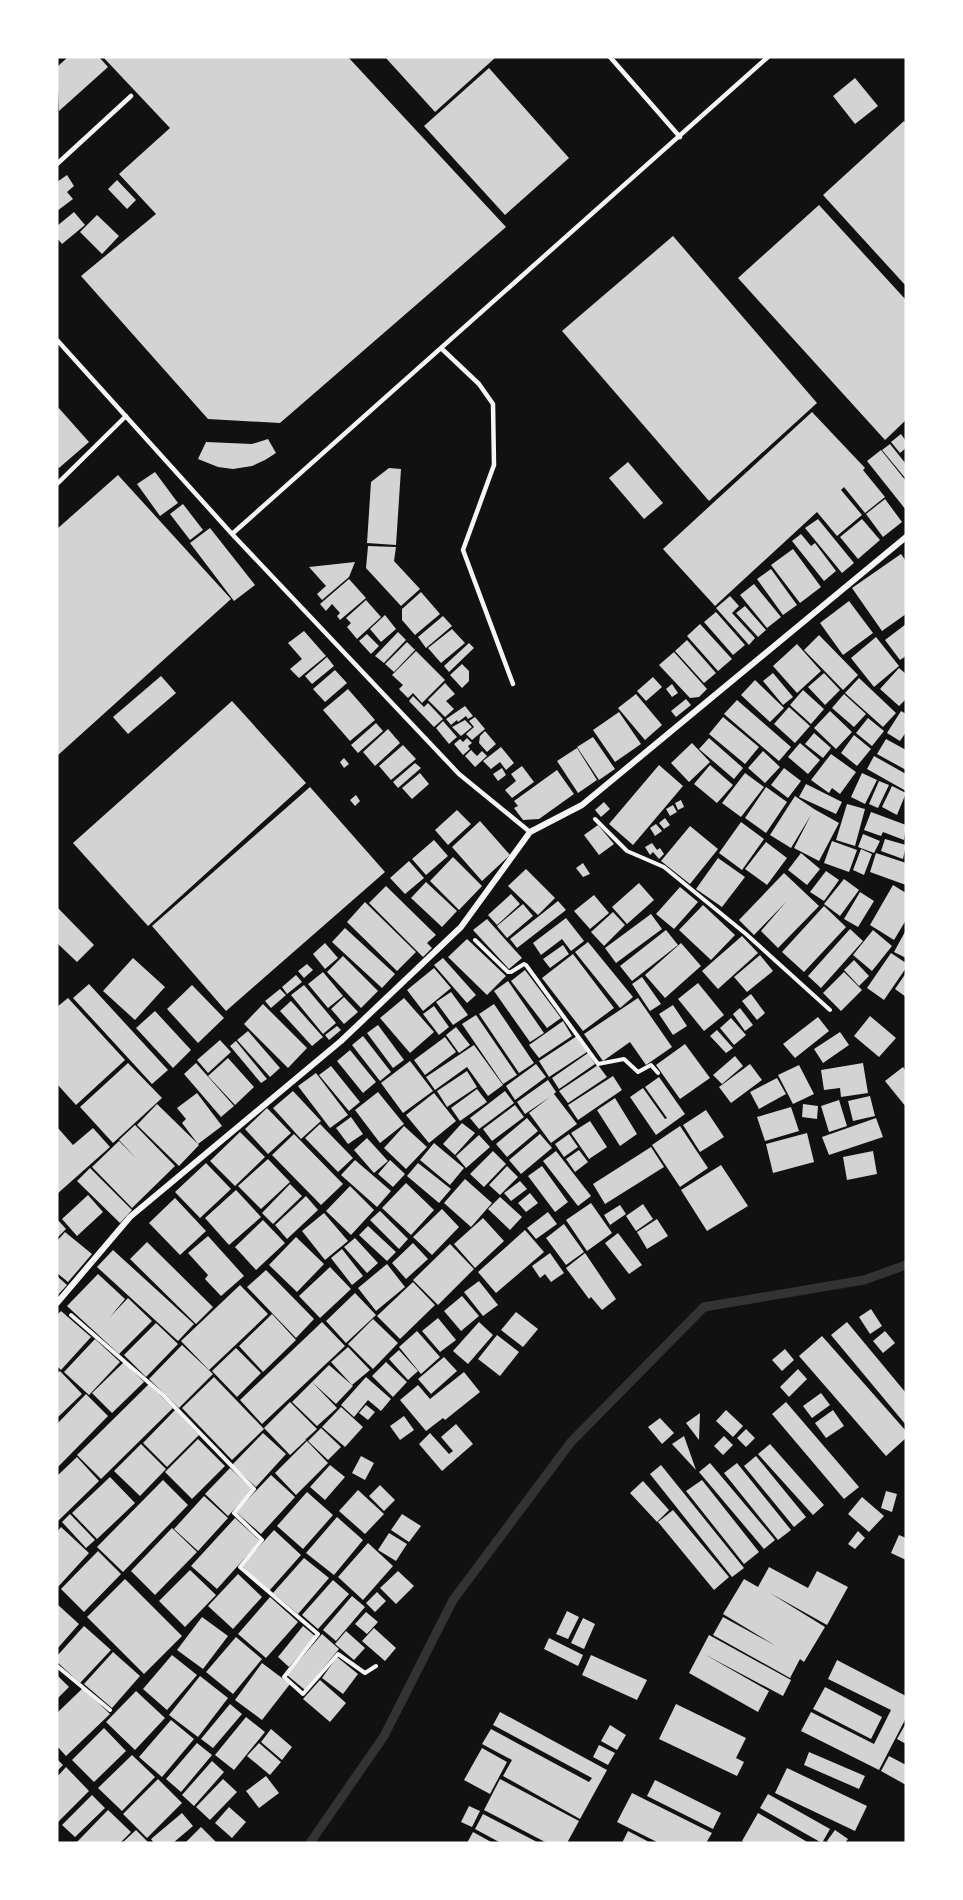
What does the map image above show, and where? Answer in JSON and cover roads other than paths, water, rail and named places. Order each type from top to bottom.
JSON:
[{"type":"street","points":[[57,1303],[130,1217],[342,1041],[461,927],[530,832],[582,805],[906,537]]},
{"type":"lane","points":[[610,57],[680,137]]},
{"type":"lane","points":[[232,534],[768,57]]},
{"type":"lane","points":[[57,164],[131,96]]},
{"type":"lane","points":[[57,340],[232,534],[459,774],[530,832]]},
{"type":"lane","points":[[442,349],[479,384],[493,404],[494,465],[464,550],[513,684]]},
{"type":"lane","points":[[57,484],[126,416]]},
{"type":"waterway","points":[[310,1843],[384,1736],[453,1600],[571,1442],[704,1307],[864,1280],[906,1265]]}]
